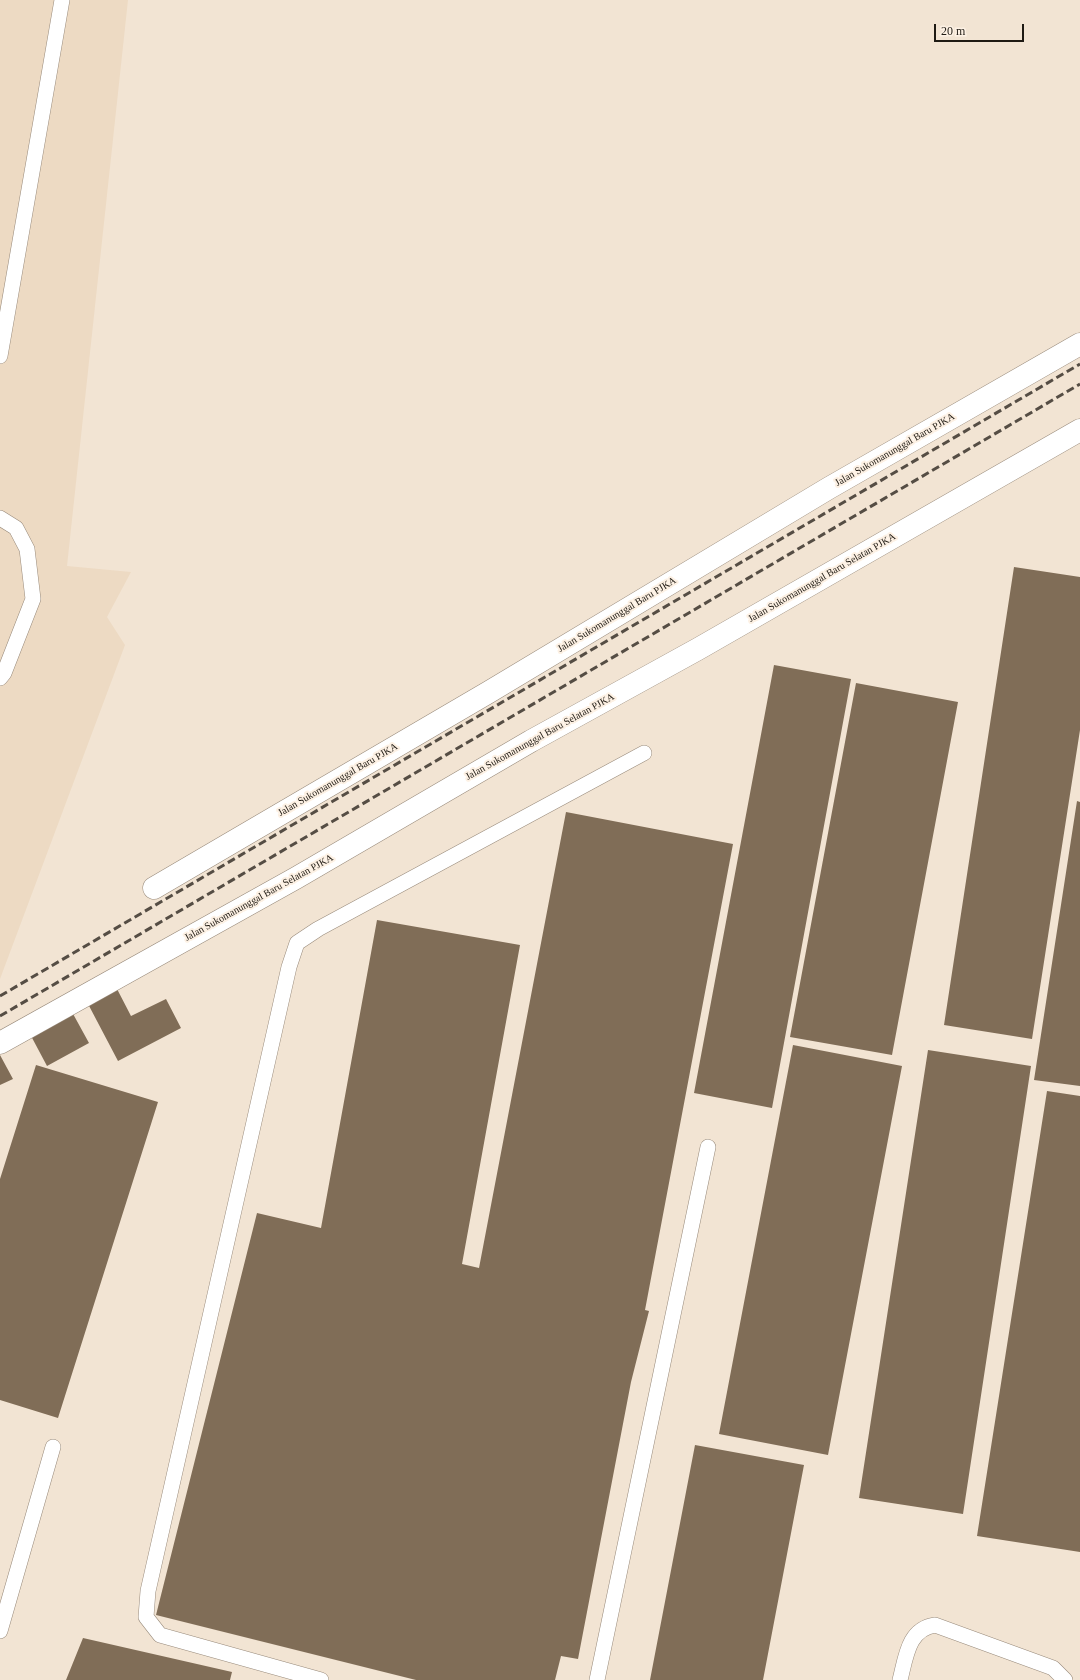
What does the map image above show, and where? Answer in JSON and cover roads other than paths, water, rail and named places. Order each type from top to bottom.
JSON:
[{"type":"street","name":"Jalan Sukomanunggal Baru PJKA","points":[[154,888],[489,692],[829,488],[1080,344]]},
{"type":"street","name":"Jalan Sukomanunggal Baru Selatan PJKA","points":[[0,1043],[296,878],[531,741],[698,649],[1080,430]]},
{"type":"lane","points":[[0,356],[62,0]]},
{"type":"lane","points":[[0,518],[16,528],[27,549],[33,599],[4,673],[0,678]]},
{"type":"lane","points":[[321,1680],[160,1635],[146,1617],[148,1590],[289,967],[297,943],[318,928],[644,753]]},
{"type":"lane","points":[[597,1680],[708,1146]]},
{"type":"lane","points":[[0,1631],[53,1446]]},
{"type":"lane","points":[[900,1680],[910,1643],[918,1632],[926,1626],[935,1625],[1053,1668],[1065,1680]]},
{"type":"railway","points":[[0,996],[1080,364]]},
{"type":"railway","points":[[0,1016],[1080,384]]}]
